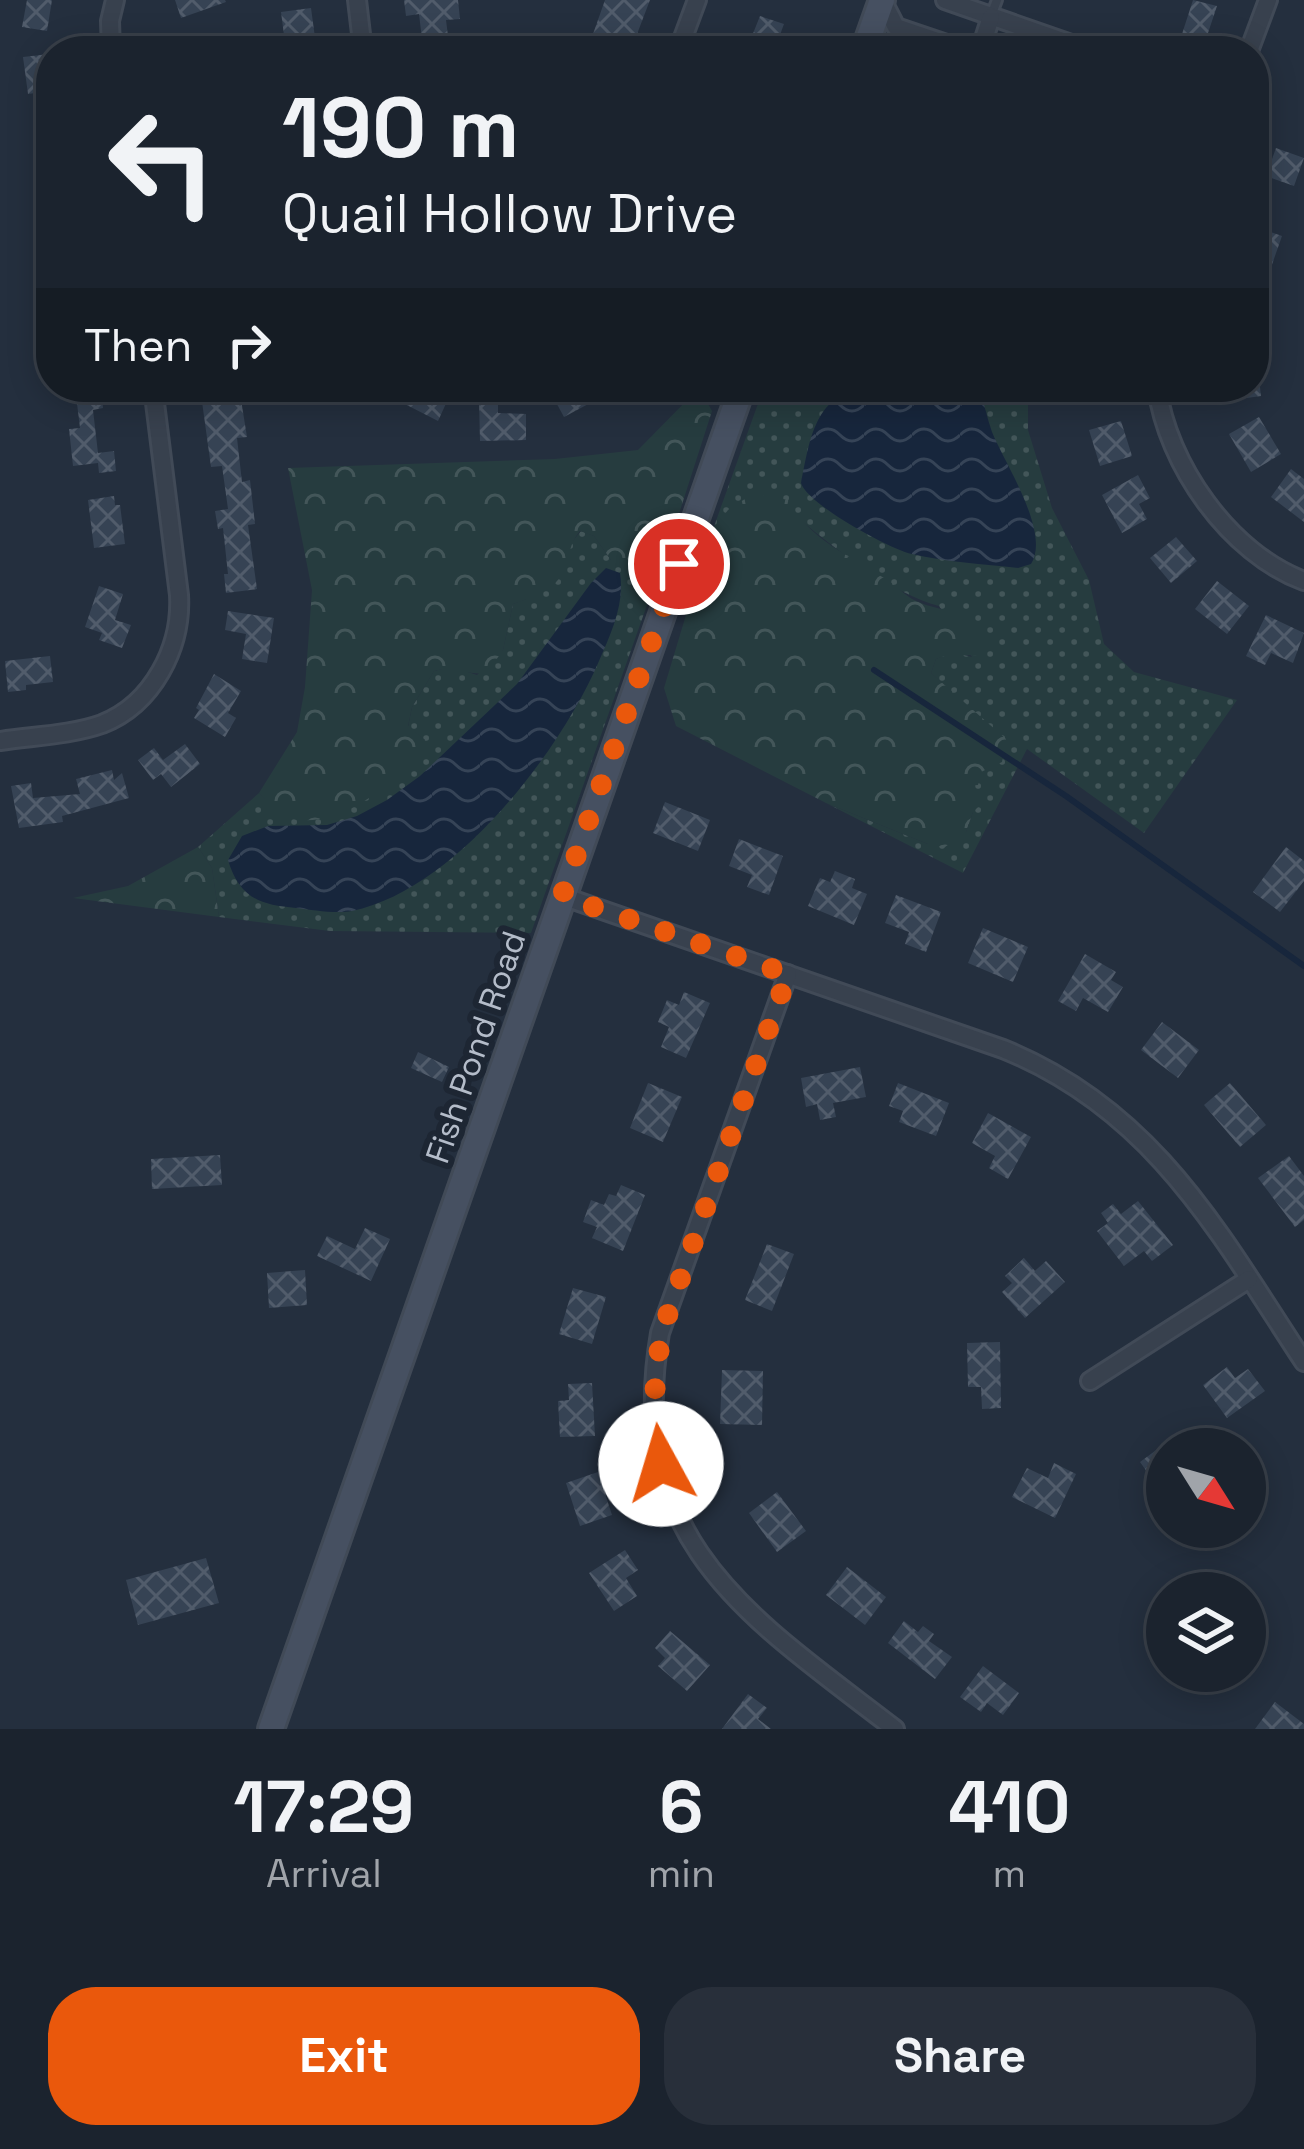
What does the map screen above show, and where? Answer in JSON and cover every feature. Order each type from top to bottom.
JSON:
[{"type":"street","points":[[111,36],[115,0]]},
{"type":"street","points":[[357,0],[361,36]]},
{"type":"street","points":[[684,36],[697,0]]},
{"type":"street","points":[[869,36],[882,0]]},
{"type":"street","points":[[882,0],[896,27],[923,36]]},
{"type":"street","points":[[945,0],[994,9],[1056,36]]},
{"type":"street","points":[[1255,36],[1268,0]]},
{"type":"street","points":[[0,741],[80,729],[119,715],[148,689],[171,652],[180,610],[155,402]]},
{"type":"street","name":"Fish Pond Road","points":[[272,1729],[737,402]]},
{"type":"street","points":[[1161,402],[1171,444],[1193,489],[1269,562],[1304,581]]},
{"type":"street","points":[[562,896],[1003,1049],[1052,1071],[1130,1126],[1179,1177],[1304,1362]]},
{"type":"street","points":[[788,974],[661,1334],[655,1387],[661,1464],[686,1531],[723,1587],[771,1634],[895,1729]]},
{"type":"street","points":[[1090,1381],[1249,1279]]},
{"type":"green space","points":[[685,402],[707,402],[712,411],[676,523],[660,532],[644,527],[640,542],[624,562],[611,560],[594,536],[580,531],[555,583],[513,604],[503,650],[487,673],[434,671],[412,707],[408,726],[425,740],[401,772],[363,802],[320,819],[299,820],[272,807],[259,793],[297,732],[312,590],[288,468],[555,459],[638,450]]},
{"type":"green space","points":[[759,402],[1028,402],[1028,430],[1052,508],[1089,580],[1104,644],[1134,672],[1237,700],[1144,833],[1027,749],[963,873],[826,803],[928,844],[966,832],[973,812],[963,785],[955,695],[931,673],[936,659],[953,652],[972,657],[939,606],[884,581],[797,517],[712,532]]},
{"type":"green space","points":[[754,493],[788,500],[833,547],[912,599],[965,617],[990,645],[986,654],[936,659],[931,673],[1006,739],[1002,762],[981,772],[978,785],[965,786],[983,802],[973,812],[966,832],[945,847],[826,803],[676,726],[664,688],[711,532],[728,510]]},
{"type":"green space","points":[[676,523],[531,933],[330,931],[219,917],[212,868],[198,847],[259,793],[281,814],[425,740],[408,727],[412,707],[434,671],[452,667],[477,675],[503,650],[513,604],[556,580],[581,531],[594,536],[611,560],[644,526],[660,532]]},
{"type":"green space","points":[[198,847],[212,868],[219,917],[73,898],[128,886]]},
{"type":"water","points":[[833,402],[983,402],[1031,517],[1036,551],[1031,564],[1018,568],[912,554],[886,544],[818,502],[801,483],[825,409]]},
{"type":"water","points":[[606,568],[620,573],[619,607],[581,697],[531,775],[465,847],[391,898],[352,911],[271,904],[245,891],[228,860],[242,836],[268,826],[327,825],[357,816],[420,776],[517,684]]},
{"type":"building","points":[[27,0],[52,0],[47,31],[22,27]]},
{"type":"building","points":[[175,0],[225,0],[226,2],[181,18]]},
{"type":"building","points":[[404,0],[458,0],[460,19],[446,20],[448,36],[422,36],[419,14],[406,16]]},
{"type":"building","points":[[605,0],[650,0],[636,36],[592,36]]},
{"type":"building","points":[[1193,0],[1217,6],[1207,36],[1182,34]]},
{"type":"building","points":[[311,8],[315,36],[284,36],[281,12]]},
{"type":"building","points":[[760,16],[784,24],[780,36],[752,36]]},
{"type":"building","points":[[36,56],[36,93],[28,94],[23,57]]},
{"type":"building","points":[[1276,148],[1304,158],[1294,186],[1269,177]]},
{"type":"building","points":[[1269,231],[1282,236],[1269,273]]},
{"type":"building","points":[[77,402],[102,402],[103,408],[93,410],[98,453],[114,451],[116,471],[99,473],[98,463],[73,466],[69,429],[80,428]]},
{"type":"building","points":[[202,402],[241,402],[247,437],[237,438],[242,482],[250,480],[255,524],[248,525],[257,589],[226,593],[223,528],[218,529],[215,511],[228,509],[222,466],[211,467]]},
{"type":"building","points":[[401,402],[447,402],[438,421]]},
{"type":"building","points":[[479,402],[498,402],[498,413],[526,414],[526,440],[480,441]]},
{"type":"building","points":[[556,402],[592,402],[564,417]]},
{"type":"building","points":[[1259,417],[1281,454],[1251,472],[1229,434]]},
{"type":"building","points":[[1121,421],[1132,456],[1100,466],[1089,430]]},
{"type":"building","points":[[1291,469],[1304,479],[1304,522],[1271,497]]},
{"type":"building","points":[[1138,475],[1150,498],[1139,504],[1147,519],[1122,533],[1102,495]]},
{"type":"building","points":[[114,496],[115,505],[120,505],[125,544],[94,548],[88,500]]},
{"type":"building","points":[[1176,537],[1197,561],[1171,583],[1150,558]]},
{"type":"building","points":[[1217,581],[1249,606],[1227,634],[1195,609]]},
{"type":"building","points":[[99,586],[123,594],[115,620],[131,625],[122,648],[99,640],[102,633],[85,627]]},
{"type":"building","points":[[228,611],[274,618],[267,663],[242,659],[246,634],[225,630]]},
{"type":"building","points":[[1266,615],[1304,633],[1293,663],[1271,653],[1265,665],[1246,656]]},
{"type":"building","points":[[50,656],[53,682],[8,692],[5,661]]},
{"type":"building","points":[[214,674],[241,691],[228,713],[236,718],[225,737],[194,718]]},
{"type":"building","points":[[185,744],[200,764],[171,787],[161,774],[153,780],[138,760],[154,748],[163,760]]},
{"type":"building","points":[[112,770],[114,780],[122,773],[129,798],[62,816],[63,822],[19,828],[11,786],[31,783],[33,798],[80,794],[76,779]]},
{"type":"building","points":[[665,802],[710,820],[698,851],[653,833]]},
{"type":"building","points":[[739,839],[783,856],[769,895],[747,887],[752,875],[729,866]]},
{"type":"building","points":[[1286,847],[1304,861],[1304,881],[1280,912],[1253,892]]},
{"type":"building","points":[[835,871],[855,879],[852,888],[867,894],[854,925],[808,906],[820,878],[830,882]]},
{"type":"building","points":[[896,895],[941,912],[926,952],[905,944],[909,932],[885,923]]},
{"type":"building","points":[[983,928],[1028,947],[1013,982],[968,963]]},
{"type":"building","points":[[1085,954],[1116,972],[1111,980],[1123,987],[1108,1012],[1083,998],[1076,1011],[1058,1001]]},
{"type":"building","points":[[684,992],[710,1003],[686,1058],[661,1047],[669,1027],[658,1022],[667,1000],[679,1005]]},
{"type":"building","points":[[1162,1022],[1199,1050],[1178,1078],[1141,1050]]},
{"type":"building","points":[[418,1052],[449,1067],[442,1082],[411,1068]]},
{"type":"building","points":[[860,1067],[866,1097],[833,1103],[836,1117],[820,1120],[817,1104],[806,1107],[801,1078]]},
{"type":"building","points":[[648,1083],[682,1097],[663,1142],[630,1128]]},
{"type":"building","points":[[898,1083],[949,1103],[936,1136],[899,1122],[903,1111],[889,1106]]},
{"type":"building","points":[[1230,1083],[1266,1125],[1240,1147],[1204,1105]]},
{"type":"building","points":[[988,1113],[1031,1137],[1008,1179],[989,1168],[995,1156],[972,1143]]},
{"type":"building","points":[[220,1155],[222,1185],[152,1189],[151,1159]]},
{"type":"building","points":[[1289,1156],[1304,1176],[1304,1220],[1295,1227],[1258,1178]]},
{"type":"building","points":[[621,1185],[645,1195],[623,1251],[592,1238],[597,1227],[583,1222],[591,1200],[604,1205]]},
{"type":"building","points":[[1138,1201],[1173,1245],[1152,1261],[1144,1251],[1124,1266],[1097,1231],[1108,1223],[1101,1213],[1113,1204],[1121,1214]]},
{"type":"building","points":[[365,1228],[390,1239],[371,1281],[317,1256],[327,1236],[355,1249]]},
{"type":"building","points":[[767,1244],[794,1254],[772,1311],[745,1300]]},
{"type":"building","points":[[1024,1258],[1035,1271],[1046,1261],[1065,1282],[1025,1318],[1002,1292],[1012,1283],[1005,1276]]},
{"type":"building","points":[[305,1270],[307,1305],[269,1308],[267,1273]]},
{"type":"building","points":[[573,1288],[606,1297],[592,1344],[559,1334]]},
{"type":"building","points":[[1000,1342],[1001,1408],[982,1409],[981,1387],[968,1387],[967,1343]]},
{"type":"building","points":[[1227,1367],[1235,1378],[1248,1369],[1265,1391],[1227,1418],[1203,1385]]},
{"type":"building","points":[[722,1370],[763,1371],[762,1425],[720,1424]]},
{"type":"building","points":[[592,1383],[595,1436],[560,1437],[558,1401],[569,1400],[568,1384]]},
{"type":"building","points":[[1054,1463],[1076,1474],[1055,1518],[1012,1497],[1027,1468],[1048,1478]]},
{"type":"building","points":[[598,1472],[612,1515],[580,1526],[566,1483]]},
{"type":"building","points":[[777,1492],[806,1531],[777,1552],[749,1513]]},
{"type":"building","points":[[625,1550],[638,1570],[626,1578],[637,1596],[614,1611],[589,1573]]},
{"type":"building","points":[[206,1558],[219,1603],[138,1625],[126,1580]]},
{"type":"building","points":[[847,1567],[886,1597],[865,1625],[826,1595]]},
{"type":"building","points":[[904,1621],[918,1632],[923,1626],[934,1634],[929,1641],[952,1657],[935,1679],[888,1643]]},
{"type":"building","points":[[670,1631],[710,1665],[687,1691],[658,1666],[665,1658],[655,1648]]},
{"type":"building","points":[[983,1666],[1019,1693],[1003,1715],[987,1703],[981,1712],[960,1697]]},
{"type":"building","points":[[748,1694],[767,1708],[758,1719],[771,1729],[722,1729]]},
{"type":"building","points":[[1275,1702],[1304,1724],[1304,1729],[1255,1729]]},
{"type":"waterway","points":[[874,670],[1066,796],[1304,966]]},
{"type":"route","points":[[661,1464],[655,1410],[661,1334],[788,974],[562,896],[679,564]]}]
